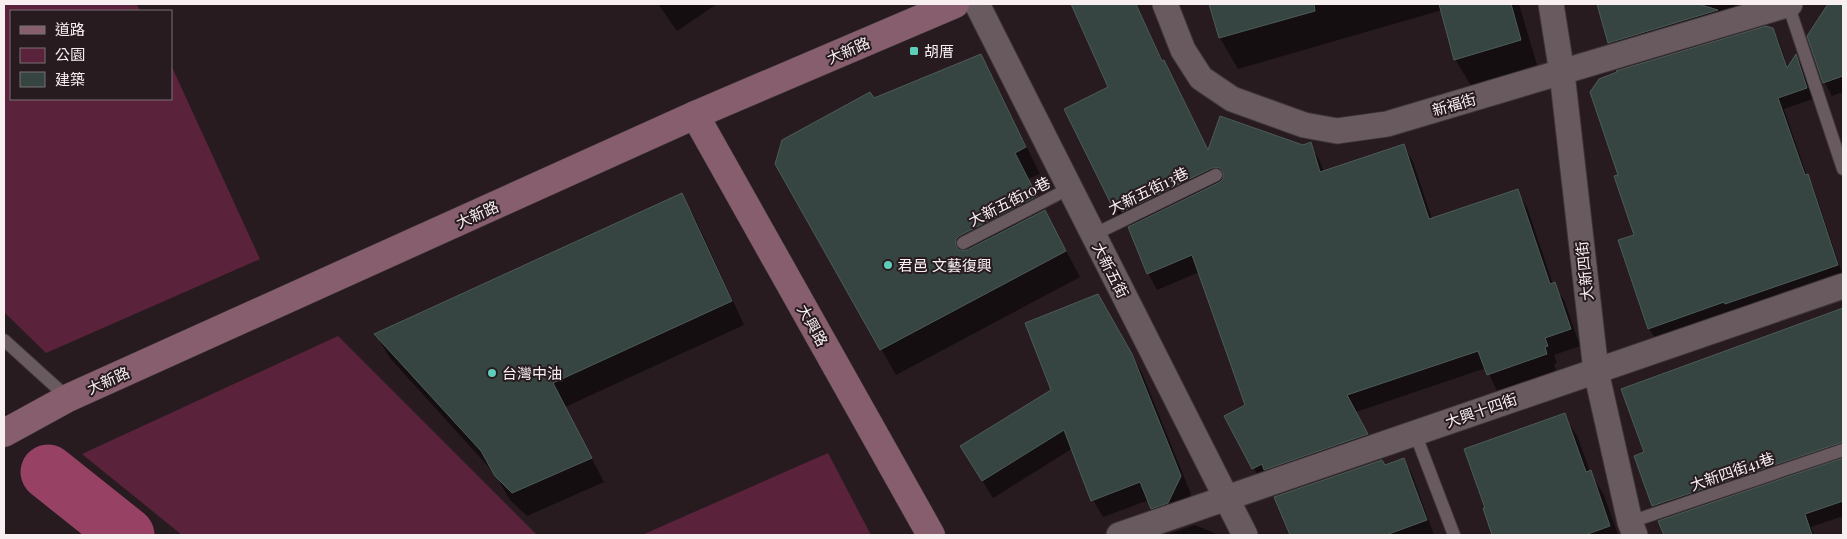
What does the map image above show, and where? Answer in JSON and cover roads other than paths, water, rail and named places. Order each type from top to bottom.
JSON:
[{"type":"main road","name":"大新路","points":[[4,432],[58,403],[695,115],[955,4]]},
{"type":"main road","name":"大興路","points":[[695,115],[932,535]]},
{"type":"street","name":"大新五街","points":[[977,4],[1245,535]]},
{"type":"street","name":"新福街","points":[[1165,4],[1183,50],[1202,78],[1232,99],[1304,124],[1337,131],[1387,124],[1789,4]]},
{"type":"street","name":"大新四街","points":[[1551,4],[1562,73],[1596,371],[1633,529]]},
{"type":"street","name":"大興十四街","points":[[1119,535],[1843,286]]},
{"type":"lane","points":[[1789,4],[1843,169]]},
{"type":"lane","name":"大新五街13巷","points":[[1093,235],[1216,175]]},
{"type":"lane","name":"大新五街10巷","points":[[963,243],[1070,188]]},
{"type":"lane","points":[[4,340],[58,403]]},
{"type":"lane","points":[[1415,433],[1454,535]]},
{"type":"lane","name":"大新四街41巷","points":[[1633,529],[1843,450]]},
{"type":"waterway","points":[[48,472],[127,535]]},
{"type":"place","name":"胡厝","points":[[914,51]]},
{"type":"place","name":"君邑 文藝復興","points":[[888,265]]},
{"type":"place","name":"台灣中油","points":[[492,373]]}]
